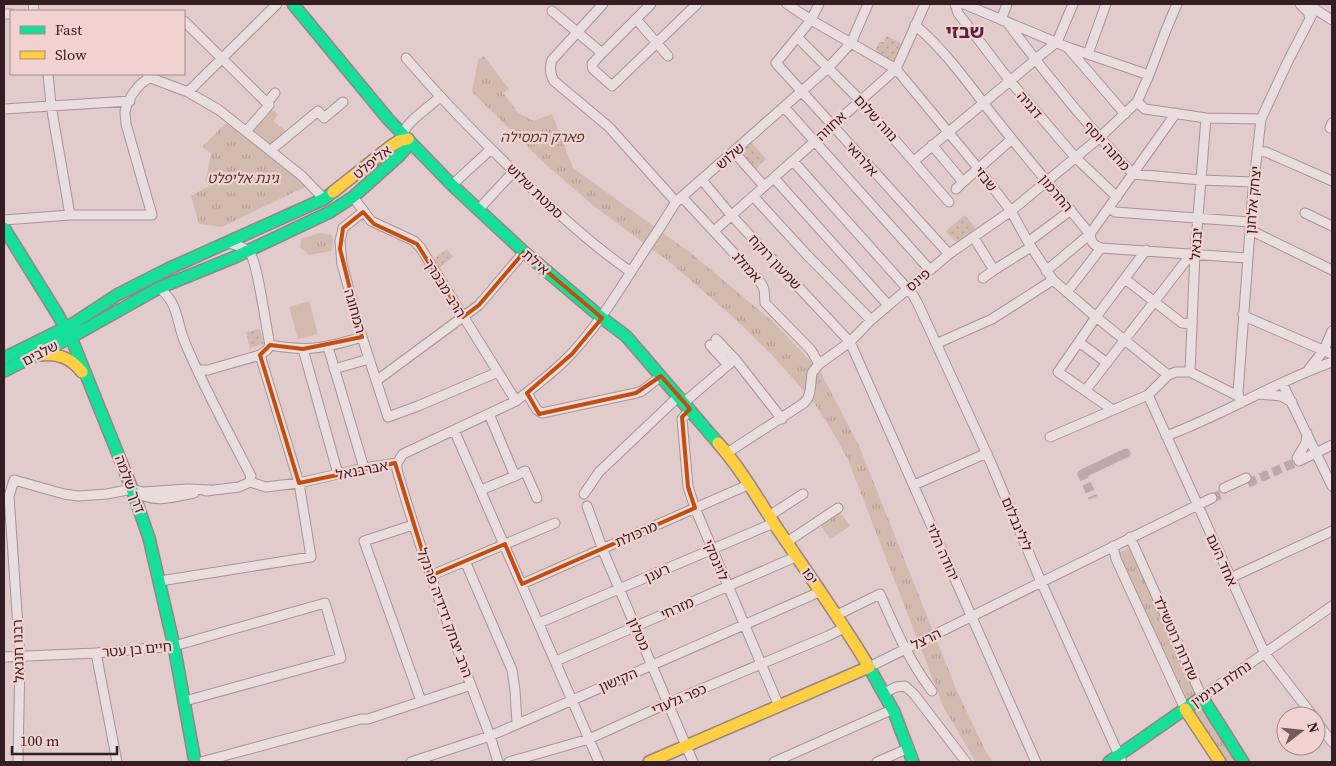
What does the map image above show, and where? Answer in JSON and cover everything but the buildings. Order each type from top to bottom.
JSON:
[{"type":"street","points":[[188,92],[276,4]]},
{"type":"street","name":"אילת","points":[[294,4],[403,138],[524,252],[626,336],[684,403]]},
{"type":"street","points":[[577,32],[603,4]]},
{"type":"street","points":[[650,4],[592,64],[593,69],[612,86],[697,4]]},
{"type":"street","name":"שבזי","points":[[786,4],[896,69],[1011,211],[1053,280],[1168,375]]},
{"type":"street","points":[[798,38],[811,20],[819,4]]},
{"type":"street","name":"שלוש","points":[[602,318],[679,199],[828,68],[851,43],[868,4]]},
{"type":"street","name":"אחווה","points":[[714,231],[896,69],[925,4]]},
{"type":"street","name":"דגניה","points":[[955,4],[958,13],[1010,81],[1075,157],[1117,196]]},
{"type":"street","points":[[967,4],[1067,47],[1150,75]]},
{"type":"street","points":[[1004,21],[1007,4]]},
{"type":"street","points":[[914,161],[1056,42],[1073,4]]},
{"type":"street","points":[[1088,54],[1106,4]]},
{"type":"street","name":"פינס","points":[[819,364],[850,342],[871,320],[949,254],[1011,211],[1099,138],[1137,102],[1150,75],[1177,4]]},
{"type":"street","points":[[1300,4],[1308,12],[1310,18]]},
{"type":"street","points":[[1313,6],[1332,20]]},
{"type":"street","name":"יצחק אלחנן","points":[[1240,400],[1247,258],[1261,119],[1310,18],[1313,6]]},
{"type":"street","points":[[552,10],[602,52]]},
{"type":"street","points":[[636,19],[668,56]]},
{"type":"street","name":"מחנה יוסף","points":[[1004,21],[1036,58],[1099,138],[1133,174],[1201,180],[1254,182]]},
{"type":"street","points":[[185,22],[267,103]]},
{"type":"street","name":"החרמון","points":[[915,25],[930,38],[984,103],[1090,234],[1091,241],[1095,246],[1101,248]]},
{"type":"street","name":"אמזלג","points":[[577,32],[552,60],[550,71],[554,80],[609,127],[679,199],[714,231],[764,285],[766,292],[765,303],[811,350],[819,364]]},
{"type":"street","name":"אלרואי","points":[[798,38],[776,63],[949,254]]},
{"type":"street","name":"נווה שלום","points":[[798,38],[860,100],[949,202]]},
{"type":"street","points":[[1067,47],[1125,114]]},
{"type":"street","name":"סמטת שלוש","points":[[406,58],[440,97],[564,219],[603,253],[631,272]]},
{"type":"street","points":[[48,75],[51,105],[70,215]]},
{"type":"street","points":[[4,220],[70,215],[152,215],[126,124],[125,112],[142,82],[149,76],[188,92],[219,110],[302,176],[324,199]]},
{"type":"street","points":[[250,128],[269,105],[267,103],[275,93]]},
{"type":"street","name":"אליפלט","points":[[71,331],[117,295],[168,269],[324,199],[403,138],[410,123],[440,97]]},
{"type":"street","points":[[4,109],[130,101]]},
{"type":"street","points":[[271,150],[318,111],[324,118],[344,102]]},
{"type":"street","points":[[1137,102],[1145,109],[1206,118],[1261,119]]},
{"type":"street","points":[[784,107],[930,270]]},
{"type":"street","points":[[1046,271],[1090,234],[1176,113]]},
{"type":"street","name":"יבנאל","points":[[1190,372],[1195,253],[1206,118]]},
{"type":"street","name":"אליפלט","points":[[71,331],[159,288],[248,251],[330,212],[354,196],[399,156],[406,148],[403,138]]},
{"type":"street","points":[[956,189],[1012,138]]},
{"type":"street","points":[[932,145],[963,182]]},
{"type":"street","points":[[452,185],[491,148]]},
{"type":"street","points":[[1257,151],[1266,152],[1332,181]]},
{"type":"street","points":[[734,152],[764,186]]},
{"type":"street","name":"לילינבלום","points":[[793,161],[908,289],[918,304],[938,343],[987,453],[1117,760]]},
{"type":"street","points":[[479,209],[514,171]]},
{"type":"street","points":[[774,178],[888,305]]},
{"type":"street","name":"שמעון רוקח","points":[[702,180],[731,215],[850,342]]},
{"type":"street","name":"הרב מבכרך","points":[[354,196],[363,212],[374,224],[417,244],[516,401]]},
{"type":"street","points":[[753,196],[808,256],[871,320]]},
{"type":"street","points":[[1109,208],[1115,212],[1198,217],[1250,226],[1332,270]]},
{"type":"street","points":[[983,278],[1030,245],[1071,210]]},
{"type":"street","name":"המחוגה","points":[[363,212],[343,228],[340,249],[344,273],[362,337],[388,417],[498,372]]},
{"type":"street","points":[[1305,213],[1332,226]]},
{"type":"street","name":"דרך שלמה","points":[[4,228],[16,251],[71,331],[143,518],[160,581],[196,762]]},
{"type":"street","points":[[974,238],[994,270]]},
{"type":"street","points":[[198,370],[208,370],[260,355],[270,345],[250,254],[237,245],[229,243]]},
{"type":"street","points":[[1067,292],[1101,248],[1247,258]]},
{"type":"street","points":[[1113,410],[1058,372],[1146,250]]},
{"type":"street","points":[[376,381],[479,305],[524,252]]},
{"type":"street","points":[[1086,391],[1185,262],[1195,253]]},
{"type":"street","points":[[1125,278],[1182,323],[1191,324]]},
{"type":"street","points":[[938,343],[992,319],[1053,280]]},
{"type":"street","points":[[159,288],[167,294],[173,303],[185,343],[216,409],[251,476],[250,482]]},
{"type":"street","points":[[1243,314],[1328,352]]},
{"type":"street","name":"אברבנאל","points":[[14,480],[57,493],[78,496],[107,494],[132,489],[143,492],[188,489],[210,490],[239,487],[250,482],[266,487],[298,483],[364,468],[397,463],[403,454],[516,401],[572,354],[602,318]]},
{"type":"street","name":"שלבים","points":[[4,371],[36,356],[71,331]]},
{"type":"street","name":"שלבים","points":[[4,358],[71,331]]},
{"type":"street","points":[[1309,370],[1328,352],[1332,331]]},
{"type":"street","points":[[270,345],[303,349],[328,347],[362,337]]},
{"type":"street","points":[[713,342],[782,419]]},
{"type":"street","name":"יהודה הלוי","points":[[850,342],[1036,762]]},
{"type":"street","points":[[1079,342],[1107,363]]},
{"type":"street","points":[[328,347],[364,468]]},
{"type":"street","points":[[303,349],[338,474]]},
{"type":"street","points":[[36,356],[52,354],[69,359],[82,372],[92,389]]},
{"type":"street","points":[[160,581],[310,557],[298,483],[260,355]]},
{"type":"street","points":[[334,369],[369,359]]},
{"type":"street","points":[[584,494],[599,472],[732,362]]},
{"type":"street","points":[[1166,436],[1240,400],[1284,384],[1309,370],[1332,362]]},
{"type":"street","points":[[727,453],[782,419],[808,398],[812,373],[819,364]]},
{"type":"street","points":[[1050,437],[1148,395],[1168,375],[1182,371],[1190,372],[1240,400]]},
{"type":"street","points":[[526,393],[537,410],[542,413],[636,394],[661,376]]},
{"type":"street","points":[[1284,384],[1332,486]]},
{"type":"street","points":[[1259,394],[1281,396],[1293,403]]},
{"type":"street","name":"אחד העם","points":[[1148,395],[1265,654],[1304,706]]},
{"type":"street","name":"יפו","points":[[684,403],[727,453],[750,484],[772,520],[840,620],[894,712],[913,762]]},
{"type":"street","name":"לוינסקי","points":[[684,403],[682,420],[688,487],[694,508],[779,706]]},
{"type":"street","points":[[489,414],[515,476]]},
{"type":"street","points":[[454,430],[599,762]]},
{"type":"street","points":[[1306,431],[1306,443],[1298,460],[1332,445]]},
{"type":"street","points":[[914,485],[987,453]]},
{"type":"street","name":"הרב יצחק ידידיה פרנקל","points":[[397,463],[397,470],[413,525],[430,576],[498,762]]},
{"type":"street","points":[[480,490],[525,471],[537,498]]},
{"type":"street","name":"רבנו חננאל","points":[[14,480],[10,496],[20,656],[18,762]]},
{"type":"street","points":[[1224,490],[1247,480]]},
{"type":"street","name":"מרכולת","points":[[522,584],[750,484]]},
{"type":"street","name":"רענן","points":[[539,623],[769,525],[772,520],[803,494]]},
{"type":"street","name":"הרצל","points":[[649,762],[869,667],[1211,496]]},
{"type":"street","name":"מטלון","points":[[587,506],[602,549],[692,762]]},
{"type":"street","points":[[787,542],[838,508]]},
{"type":"street","points":[[430,576],[555,523]]},
{"type":"street","points":[[413,525],[364,541],[421,701]]},
{"type":"street","points":[[1230,578],[1332,531]]},
{"type":"street","name":"שדרות רוטשילד","points":[[1130,537],[1202,697],[1243,762]]},
{"type":"street","name":"שדרות רוטשילד","points":[[1113,546],[1118,565],[1185,709],[1220,762]]},
{"type":"street","name":"מזרחי","points":[[556,661],[793,558],[796,554]]},
{"type":"street","points":[[465,561],[512,670],[516,690],[517,724]]},
{"type":"street","name":"הקישון","points":[[411,762],[490,736],[817,593],[822,594]]},
{"type":"street","points":[[840,620],[880,594],[905,649],[918,673],[932,692]]},
{"type":"street","name":"חיים בן עטר","points":[[4,657],[174,646],[324,603],[341,658],[185,701]]},
{"type":"street","name":"נחלת בנימין","points":[[1117,760],[1185,709],[1332,606]]},
{"type":"street","name":"כפר גלעדי","points":[[509,762],[589,739],[668,703],[842,629],[840,620]]},
{"type":"street","points":[[96,652],[117,762]]},
{"type":"street","points":[[201,762],[361,719],[368,719],[471,685]]},
{"type":"street","points":[[884,693],[896,687],[905,686],[914,694],[966,762]]},
{"type":"street","points":[[774,762],[889,711],[894,712]]},
{"type":"street","points":[[877,762],[909,748]]},
{"type":"highlighted area","points":[[363,212],[374,224],[417,244],[463,317],[479,305],[524,252],[602,318],[572,354],[527,393],[539,414],[636,393],[661,376],[690,409],[682,417],[688,487],[695,508],[522,584],[505,544],[430,576],[395,463],[299,483],[260,355],[270,345],[303,349],[362,337],[340,249],[343,228]]},
{"type":"green space","points":[[886,36],[903,44],[895,64],[875,52],[879,42],[884,42]]},
{"type":"green space","name":"פארק המסילה","points":[[484,56],[509,89],[503,93],[518,113],[534,121],[552,114],[573,168],[692,254],[771,320],[820,371],[859,446],[957,691],[987,754],[993,762],[976,762],[944,708],[848,460],[813,401],[771,354],[733,317],[672,264],[595,207],[543,162],[472,92],[478,60]]},
{"type":"green space","points":[[271,109],[278,115],[273,121],[286,131],[270,145],[254,130]]},
{"type":"green space","name":"גינת אליפלט","points":[[228,121],[307,186],[222,227],[199,224],[191,196],[209,186],[206,180],[211,153],[202,147]]},
{"type":"green space","points":[[750,141],[766,159],[753,171],[737,153]]},
{"type":"green space","points":[[965,215],[976,229],[957,244],[946,231]]},
{"type":"green space","points":[[320,233],[332,235],[331,251],[309,255],[300,247],[301,239]]},
{"type":"green space","points":[[447,249],[453,257],[439,268],[433,260]]},
{"type":"green space","points":[[309,301],[318,334],[298,339],[289,307]]},
{"type":"green space","points":[[260,329],[264,344],[250,348],[246,332]]},
{"type":"green space","points":[[840,512],[850,526],[830,539],[820,525]]},
{"type":"green space","points":[[1131,547],[1176,644],[1241,762],[1222,762],[1190,712],[1117,554]]},
{"type":"tunnel","points":[[1082,474],[1126,453],[1082,474],[1093,498]]},
{"type":"tunnel","points":[[1248,483],[1299,461]]},
{"type":"tunnel","points":[[1212,498],[1225,493]]},
{"type":"traffic: fast","points":[[293,4],[388,119],[452,185],[524,252],[626,336],[718,443]]},
{"type":"traffic: fast","points":[[4,371],[77,334],[159,288],[235,257],[330,212],[353,197],[399,156],[406,148],[408,139]]},
{"type":"traffic: fast","points":[[4,358],[71,325],[117,295],[168,269],[324,199],[333,192]]},
{"type":"traffic: fast","points":[[4,228],[58,315],[74,345],[132,489],[149,538],[174,646],[195,762]]},
{"type":"traffic: fast","points":[[866,662],[894,712],[913,762]]},
{"type":"traffic: fast","points":[[1109,762],[1202,697],[1243,762]]},
{"type":"traffic: slow","points":[[333,192],[391,146],[399,141],[408,139]]},
{"type":"traffic: slow","points":[[40,355],[64,357],[82,372]]},
{"type":"traffic: slow","points":[[718,443],[749,484],[866,662]]},
{"type":"traffic: slow","points":[[649,762],[869,667]]},
{"type":"traffic: slow","points":[[1185,709],[1220,762]]},
{"type":"district","name":"שבזי","points":[[965,31]]}]
